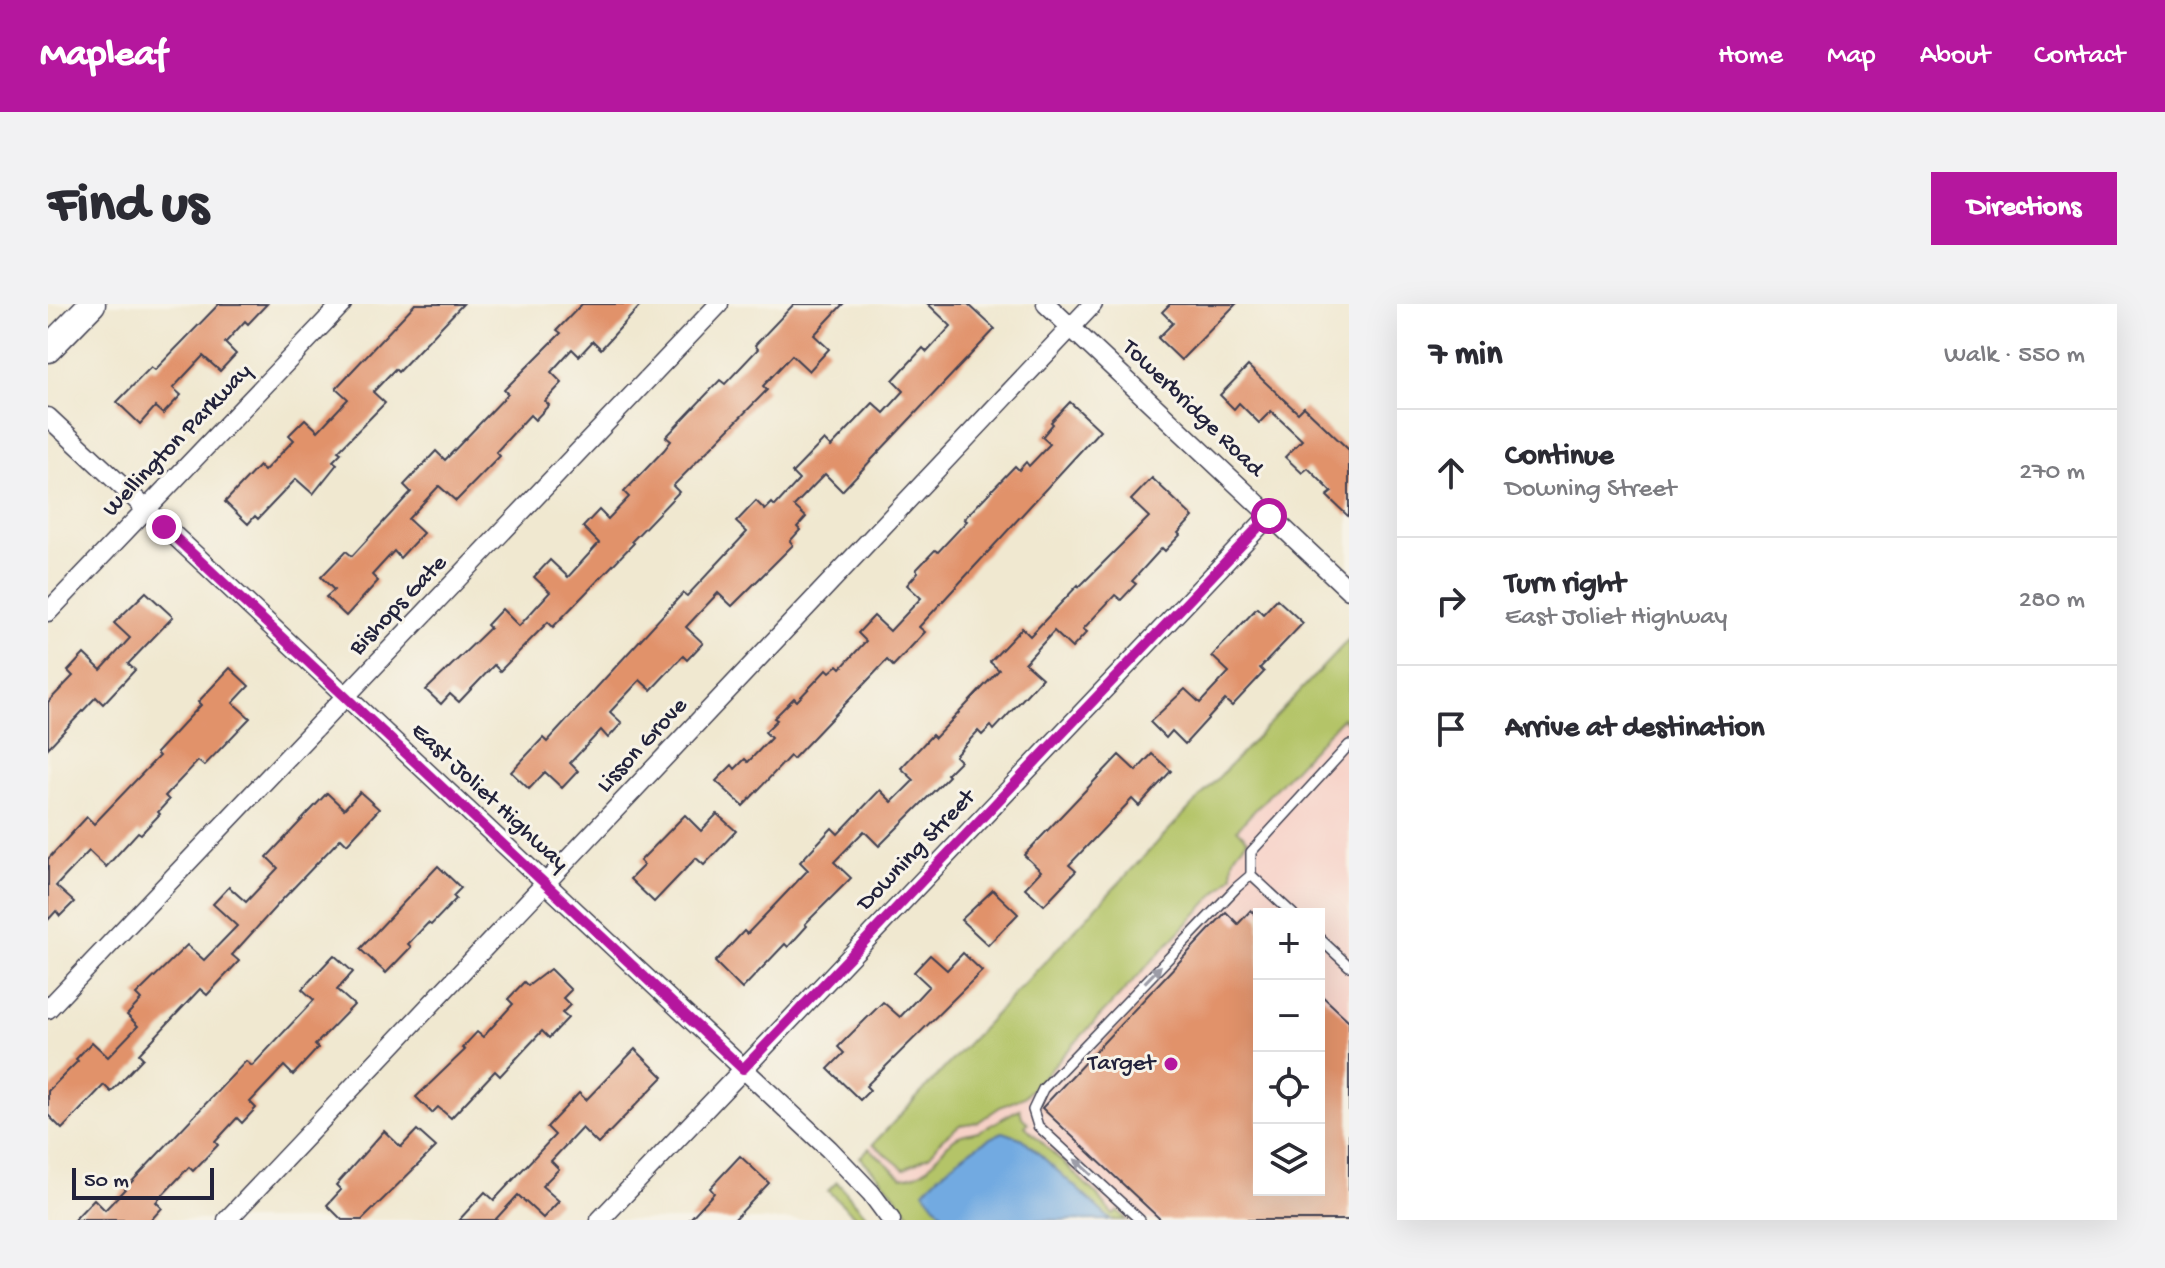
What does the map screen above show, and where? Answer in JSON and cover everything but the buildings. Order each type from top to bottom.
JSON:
[{"type":"street","points":[[48,349],[92,304]]},
{"type":"street","name":"Wellington Parkway","points":[[48,612],[342,304]]},
{"type":"street","name":"Bishops Gate","points":[[48,1009],[719,304]]},
{"type":"street","name":"Towerbridge Road","points":[[1046,304],[1349,590]]},
{"type":"street","name":"Lisson Grove","points":[[227,1220],[1093,304]]},
{"type":"street","name":"East Joliet Highway","points":[[48,417],[852,1172],[891,1220]]},
{"type":"street","name":"Downing Street","points":[[600,1220],[1269,516]]},
{"type":"lane","points":[[1287,908],[1251,875],[1251,852],[1349,745]]},
{"type":"lane","points":[[1140,1220],[1038,1126],[1033,1110],[1043,1089],[1251,875]]},
{"type":"lane","points":[[1325,944],[1349,966]]},
{"type":"shaded area","points":[[1349,639],[1349,1220],[914,1220],[860,1157]]},
{"type":"green space","points":[[1349,639],[1349,724],[1342,718],[1237,829],[1248,840],[1235,856],[1233,875],[1024,1097],[1000,1107],[978,1122],[960,1125],[942,1139],[930,1155],[904,1169],[873,1144]]},
{"type":"green space","points":[[1020,1109],[1028,1123],[1025,1126],[1096,1194],[1113,1215],[1118,1211],[1127,1220],[1111,1220],[1023,1139],[1003,1132],[961,1157],[925,1191],[947,1220],[914,1220],[860,1157],[869,1148],[902,1177],[913,1175],[928,1167],[957,1137],[981,1130]]},
{"type":"green space","points":[[837,1182],[870,1220],[859,1220],[828,1191]]},
{"type":"water","points":[[1003,1132],[1023,1139],[1111,1220],[947,1220],[924,1191],[960,1157]]},
{"type":"place","name":"Target","points":[[1171,1064]]},
{"type":"route","points":[[164,527],[743,1069],[1269,516]]}]
